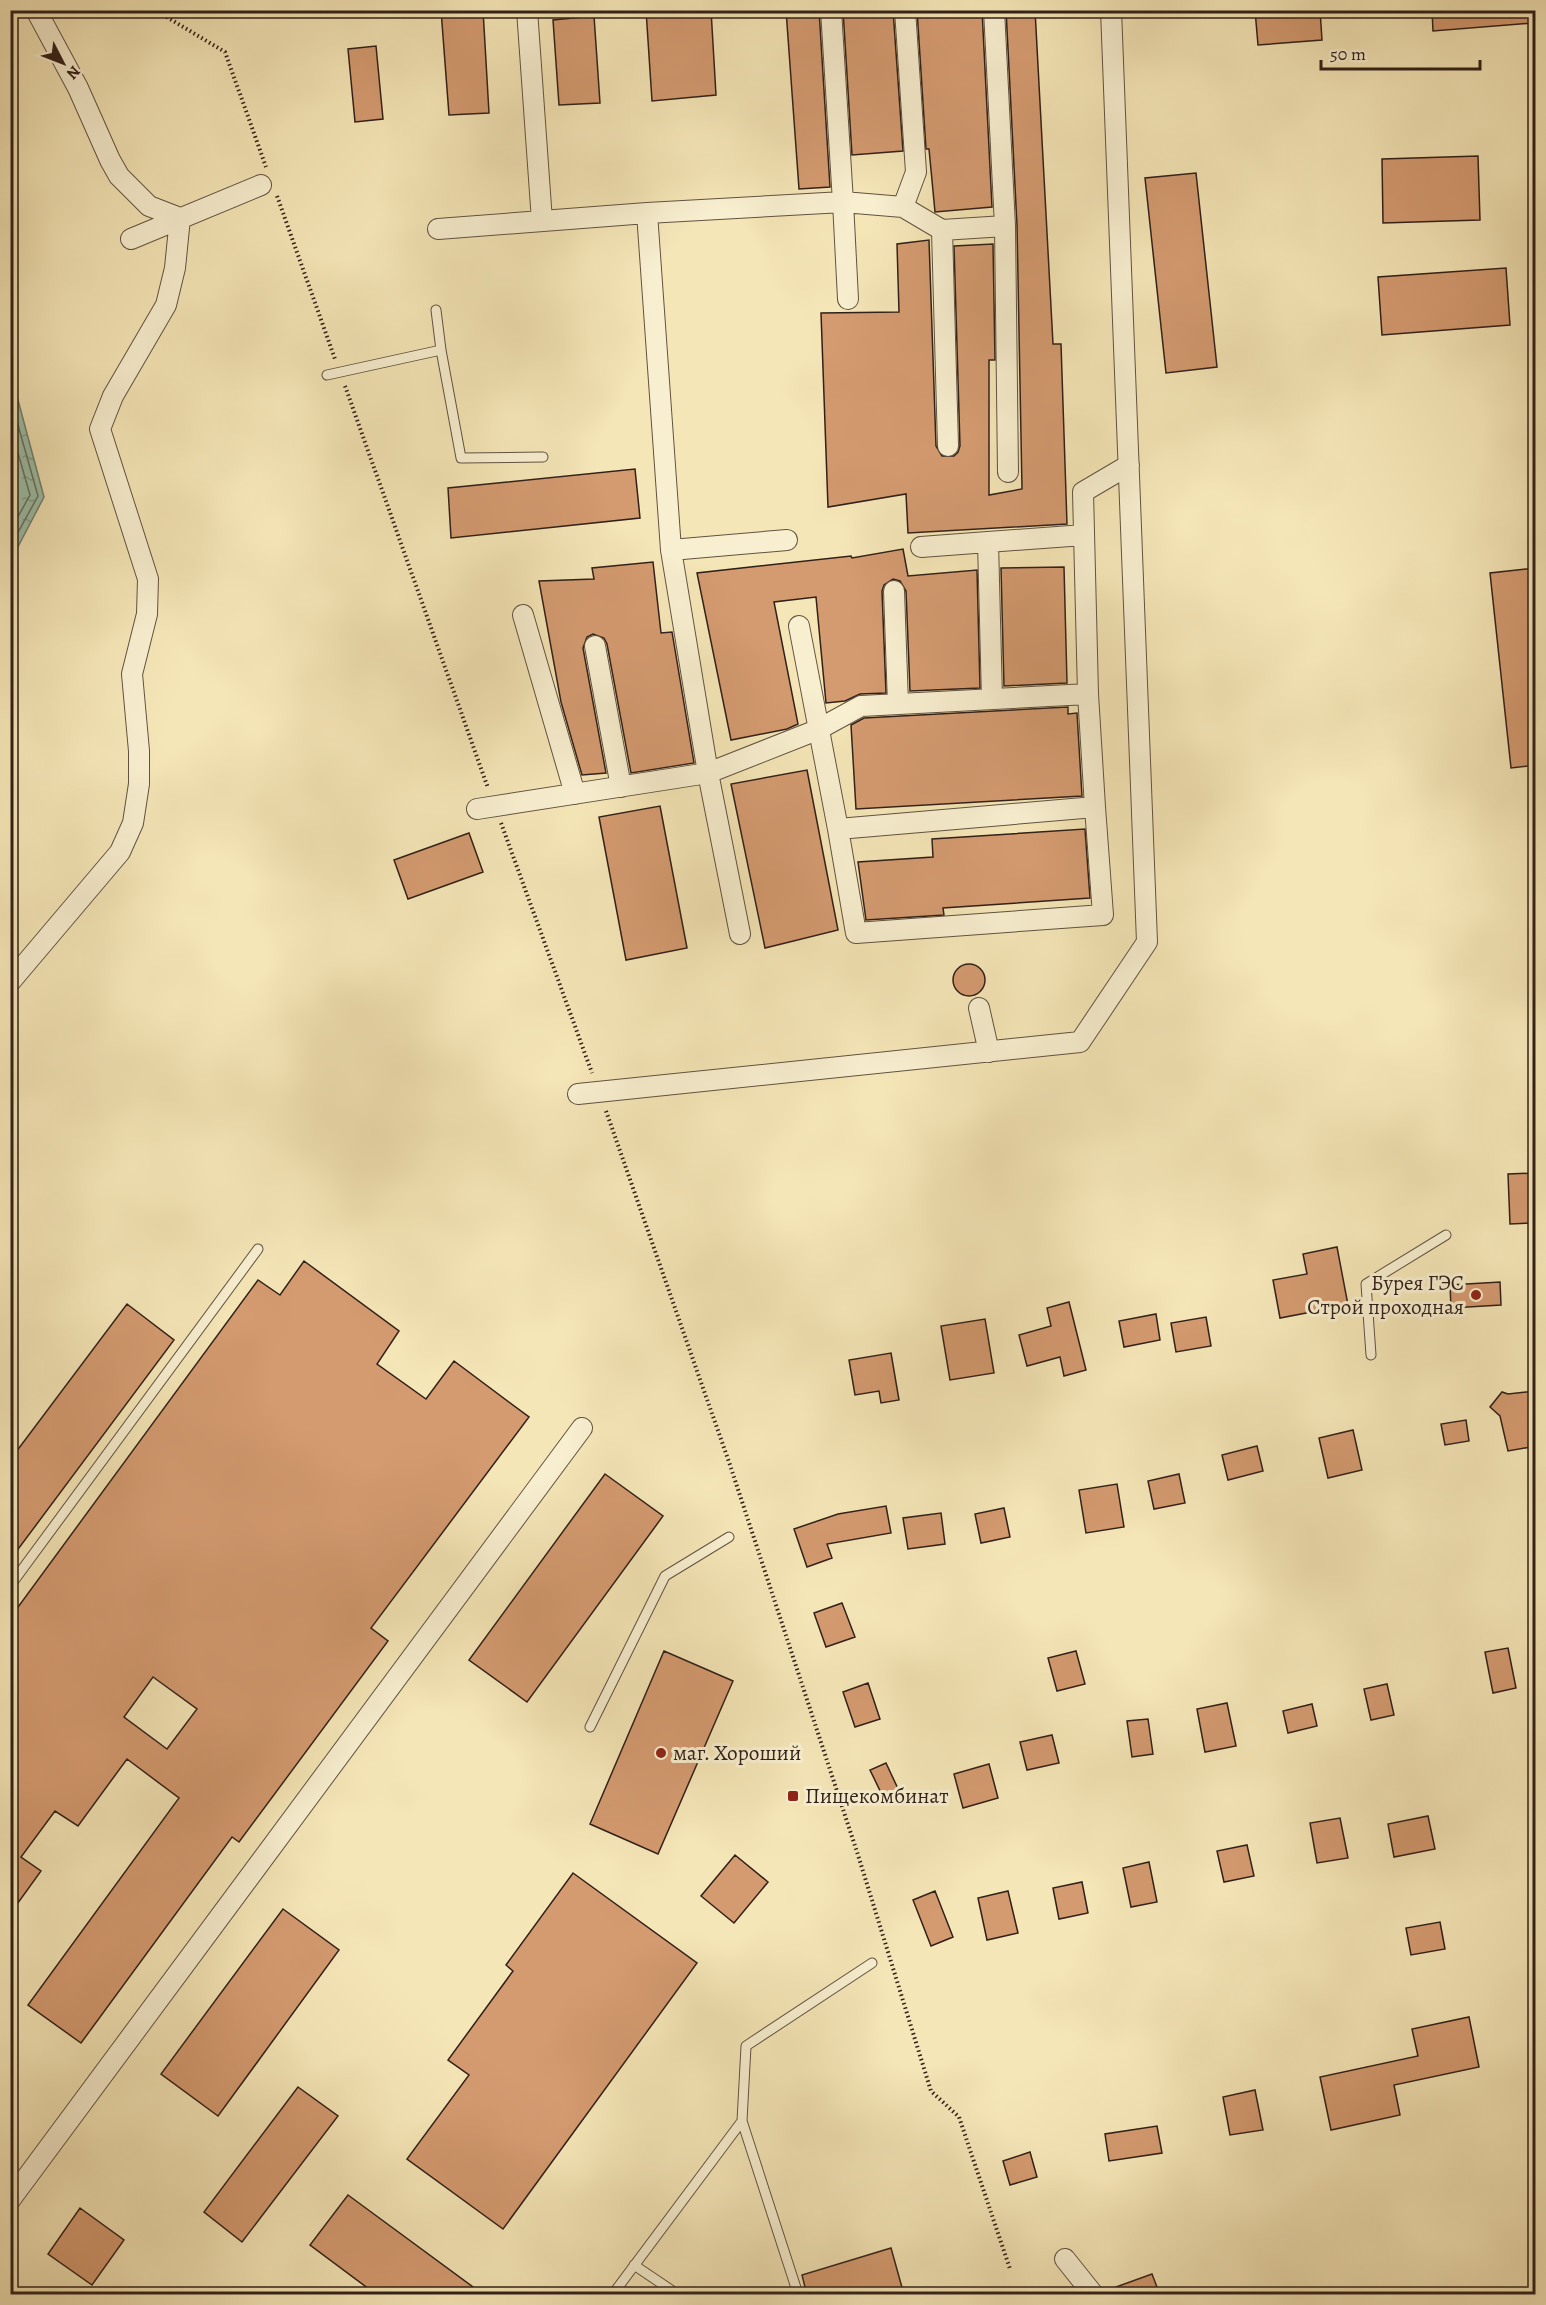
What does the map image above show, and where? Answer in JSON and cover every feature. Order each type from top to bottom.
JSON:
[{"type":"street","points":[[36,10],[78,88],[119,176],[149,206],[180,218]]},
{"type":"street","points":[[527,10],[542,221]]},
{"type":"street","points":[[831,10],[848,299]]},
{"type":"street","points":[[903,207],[916,172],[905,10]]},
{"type":"street","points":[[994,10],[1005,226],[1008,472]]},
{"type":"street","points":[[578,1094],[1080,1042],[1148,942],[1111,10]]},
{"type":"street","points":[[131,239],[269,184]]},
{"type":"street","points":[[438,229],[647,213],[843,202],[903,207],[942,230],[1005,226]]},
{"type":"street","points":[[647,213],[671,550],[708,773],[740,934]]},
{"type":"street","points":[[10,982],[120,852],[133,823],[140,784],[132,674],[147,614],[148,579],[100,429],[113,396],[166,305],[175,268],[180,218]]},
{"type":"street","points":[[942,230],[948,446]]},
{"type":"street","points":[[799,626],[817,730],[838,829],[855,933],[1103,915],[1088,694],[1083,492],[1129,465]]},
{"type":"street","points":[[921,547],[1084,535]]},
{"type":"street","points":[[671,550],[787,540]]},
{"type":"street","points":[[988,542],[992,699]]},
{"type":"street","points":[[894,591],[898,704]]},
{"type":"street","points":[[523,615],[575,794]]},
{"type":"street","points":[[596,646],[621,787]]},
{"type":"street","points":[[486,807],[708,773],[817,730],[861,706],[1088,694]]},
{"type":"street","points":[[838,829],[1095,807]]},
{"type":"street","points":[[978,1008],[989,1052]]},
{"type":"street","points":[[10,2200],[582,1428]]},
{"type":"street","points":[[1065,2259],[1093,2295]]},
{"type":"lane","points":[[436,310],[461,458],[543,457]]},
{"type":"lane","points":[[327,375],[441,350]]},
{"type":"lane","points":[[1371,1355],[1366,1284],[1446,1235]]},
{"type":"lane","points":[[10,1586],[258,1249]]},
{"type":"lane","points":[[590,1727],[665,1576],[729,1537]]},
{"type":"lane","points":[[798,2295],[742,2121],[746,2046],[872,1963]]},
{"type":"lane","points":[[613,2295],[742,2121]]},
{"type":"lane","points":[[634,2265],[677,2295]]},
{"type":"path","points":[[155,10],[225,52],[269,184],[340,372],[486,807],[599,1092],[730,1465],[932,2091],[959,2118],[1010,2269]]},
{"type":"water","points":[[11,374],[44,497],[10,560]]},
{"type":"building","points":[[441,10],[483,10],[489,113],[449,115]]},
{"type":"building","points":[[646,10],[711,10],[716,95],[652,101]]},
{"type":"building","points":[[786,10],[819,10],[830,187],[799,189]]},
{"type":"building","points":[[843,10],[893,10],[903,151],[852,155]]},
{"type":"building","points":[[917,10],[982,10],[992,207],[935,212],[929,149],[926,149]]},
{"type":"building","points":[[1006,10],[1035,10],[1053,344],[1061,344],[1067,524],[908,533],[906,494],[828,507],[821,313],[899,312],[897,244],[929,240],[936,446],[942,456],[954,456],[960,446],[954,246],[993,244],[995,360],[989,360],[989,495],[1022,489],[1017,225]]},
{"type":"building","points":[[1255,10],[1320,10],[1322,40],[1258,45]]},
{"type":"building","points":[[1432,10],[1532,10],[1533,23],[1433,31]]},
{"type":"building","points":[[594,16],[600,103],[559,105],[553,20]]},
{"type":"building","points":[[376,46],[383,119],[355,122],[348,49]]},
{"type":"building","points":[[1478,156],[1480,220],[1383,223],[1382,159]]},
{"type":"building","points":[[1196,173],[1217,367],[1166,373],[1145,178]]},
{"type":"building","points":[[1506,268],[1510,325],[1382,335],[1378,277]]},
{"type":"building","points":[[635,469],[640,518],[451,538],[448,488]]},
{"type":"building","points":[[903,549],[908,576],[977,570],[980,688],[910,691],[906,591],[900,581],[893,579],[884,585],[882,591],[886,693],[860,694],[845,701],[826,703],[816,597],[774,602],[798,724],[787,729],[731,740],[697,573],[851,556],[852,558]]},
{"type":"building","points":[[653,562],[661,633],[672,632],[694,763],[631,773],[607,644],[604,638],[593,634],[587,637],[583,648],[606,773],[582,775],[561,702],[539,581],[594,579],[592,568]]},
{"type":"building","points":[[1064,567],[1067,683],[1004,686],[1001,568]]},
{"type":"building","points":[[1536,568],[1536,765],[1511,768],[1490,573]]},
{"type":"building","points":[[1068,707],[1068,714],[1077,713],[1082,796],[856,809],[851,725],[864,718]]},
{"type":"building","points":[[807,770],[838,930],[765,948],[731,784]]},
{"type":"building","points":[[660,806],[687,948],[626,960],[599,817]]},
{"type":"building","points":[[1085,829],[1090,898],[943,908],[944,915],[866,920],[858,862],[933,857],[932,839]]},
{"type":"building","points":[[469,833],[483,872],[408,899],[394,860]]},
{"type":"building","points":[[969,964],[980,969],[985,980],[980,991],[969,996],[958,991],[953,980],[958,969]]},
{"type":"building","points":[[1536,1173],[1536,1206],[1532,1206],[1532,1223],[1510,1224],[1508,1174]]},
{"type":"building","points":[[1337,1247],[1348,1305],[1280,1318],[1273,1280],[1307,1274],[1303,1254]]},
{"type":"building","points":[[304,1261],[399,1331],[377,1364],[426,1399],[454,1361],[529,1417],[371,1628],[388,1641],[239,1842],[232,1837],[81,2043],[28,2005],[179,1798],[127,1759],[78,1826],[55,1811],[21,1857],[41,1871],[10,1914],[10,1618],[258,1280],[280,1295]],"holes":[[[153,1677],[197,1709],[167,1749],[124,1717]]]},
{"type":"building","name":"Бурея ГЭС Строй проходная","points":[[1500,1282],[1501,1305],[1451,1308],[1450,1285]]},
{"type":"building","points":[[1069,1302],[1086,1370],[1064,1376],[1060,1357],[1027,1366],[1019,1335],[1051,1326],[1047,1308]]},
{"type":"building","points":[[127,1304],[174,1340],[10,1560],[10,1460]]},
{"type":"building","points":[[1156,1314],[1160,1340],[1124,1347],[1119,1321]]},
{"type":"building","points":[[1206,1317],[1211,1346],[1176,1352],[1171,1323]]},
{"type":"building","points":[[985,1319],[994,1373],[950,1380],[941,1326]]},
{"type":"building","points":[[891,1353],[899,1400],[881,1403],[879,1391],[855,1395],[849,1360]]},
{"type":"building","points":[[1536,1391],[1536,1446],[1508,1451],[1500,1416],[1490,1407],[1502,1392],[1508,1394]]},
{"type":"building","points":[[1466,1420],[1469,1441],[1445,1445],[1441,1424]]},
{"type":"building","points":[[1353,1430],[1362,1470],[1328,1478],[1319,1438]]},
{"type":"building","points":[[1257,1446],[1263,1471],[1228,1480],[1222,1455]]},
{"type":"building","points":[[605,1474],[663,1516],[527,1702],[469,1660]]},
{"type":"building","points":[[1179,1474],[1185,1503],[1154,1509],[1148,1481]]},
{"type":"building","points":[[1117,1484],[1124,1527],[1086,1533],[1079,1490]]},
{"type":"building","points":[[886,1506],[891,1533],[827,1544],[832,1558],[807,1567],[794,1529],[838,1514]]},
{"type":"building","points":[[1004,1508],[1010,1537],[981,1543],[975,1514]]},
{"type":"building","points":[[941,1513],[945,1544],[908,1549],[903,1518]]},
{"type":"building","points":[[842,1603],[855,1637],[826,1647],[814,1613]]},
{"type":"building","points":[[1508,1648],[1516,1688],[1493,1693],[1485,1652]]},
{"type":"building","name":"маг. Хороший","points":[[664,1651],[733,1681],[658,1854],[590,1824]]},
{"type":"building","points":[[1076,1651],[1085,1684],[1057,1691],[1048,1658]]},
{"type":"building","points":[[868,1683],[880,1719],[855,1727],[843,1692]]},
{"type":"building","points":[[1387,1684],[1394,1715],[1371,1720],[1364,1689]]},
{"type":"building","points":[[1227,1703],[1236,1746],[1205,1752],[1197,1709]]},
{"type":"building","points":[[1312,1704],[1317,1726],[1288,1733],[1283,1711]]},
{"type":"building","points":[[1148,1719],[1153,1754],[1132,1757],[1127,1721]]},
{"type":"building","points":[[1052,1735],[1059,1763],[1027,1770],[1020,1742]]},
{"type":"building","points":[[886,1763],[900,1793],[885,1801],[870,1770]]},
{"type":"building","points":[[989,1764],[998,1798],[963,1808],[954,1774]]},
{"type":"building","points":[[1428,1816],[1435,1849],[1394,1857],[1388,1824]]},
{"type":"building","points":[[1340,1818],[1348,1858],[1317,1863],[1310,1823]]},
{"type":"building","points":[[1247,1845],[1254,1876],[1224,1882],[1217,1851]]},
{"type":"building","points":[[735,1855],[768,1882],[734,1923],[701,1896]]},
{"type":"building","points":[[1149,1862],[1157,1902],[1131,1907],[1123,1868]]},
{"type":"building","points":[[573,1873],[697,1963],[503,2229],[407,2159],[469,2075],[448,2060],[513,1971],[506,1965]]},
{"type":"building","points":[[1082,1882],[1088,1913],[1059,1919],[1053,1888]]},
{"type":"building","points":[[935,1891],[953,1937],[931,1946],[913,1900]]},
{"type":"building","points":[[1008,1891],[1018,1933],[987,1940],[978,1898]]},
{"type":"building","points":[[283,1909],[339,1950],[218,2116],[161,2074]]},
{"type":"building","points":[[1440,1922],[1445,1949],[1411,1955],[1406,1928]]},
{"type":"building","points":[[1469,2017],[1479,2067],[1394,2085],[1400,2115],[1331,2130],[1320,2077],[1418,2056],[1412,2029]]},
{"type":"building","points":[[298,2087],[338,2116],[242,2242],[204,2212]]},
{"type":"building","points":[[1255,2090],[1263,2130],[1230,2135],[1223,2097]]},
{"type":"building","points":[[1157,2126],[1162,2153],[1109,2161],[1105,2134]]},
{"type":"building","points":[[1030,2152],[1037,2177],[1010,2185],[1003,2161]]},
{"type":"building","points":[[348,2195],[484,2295],[377,2295],[310,2245]]},
{"type":"building","points":[[80,2208],[124,2240],[92,2285],[48,2254]]},
{"type":"building","points":[[891,2248],[903,2291],[890,2295],[807,2295],[802,2275]]},
{"type":"building","points":[[1152,2274],[1160,2295],[1105,2295],[1105,2291]]},
{"type":"place","name":"Бурея ГЭС Строй проходная","points":[[1476,1295]]},
{"type":"place","name":"маг. Хороший","points":[[661,1753]]},
{"type":"place","name":"Пищекомбинат","points":[[793,1796]]}]
